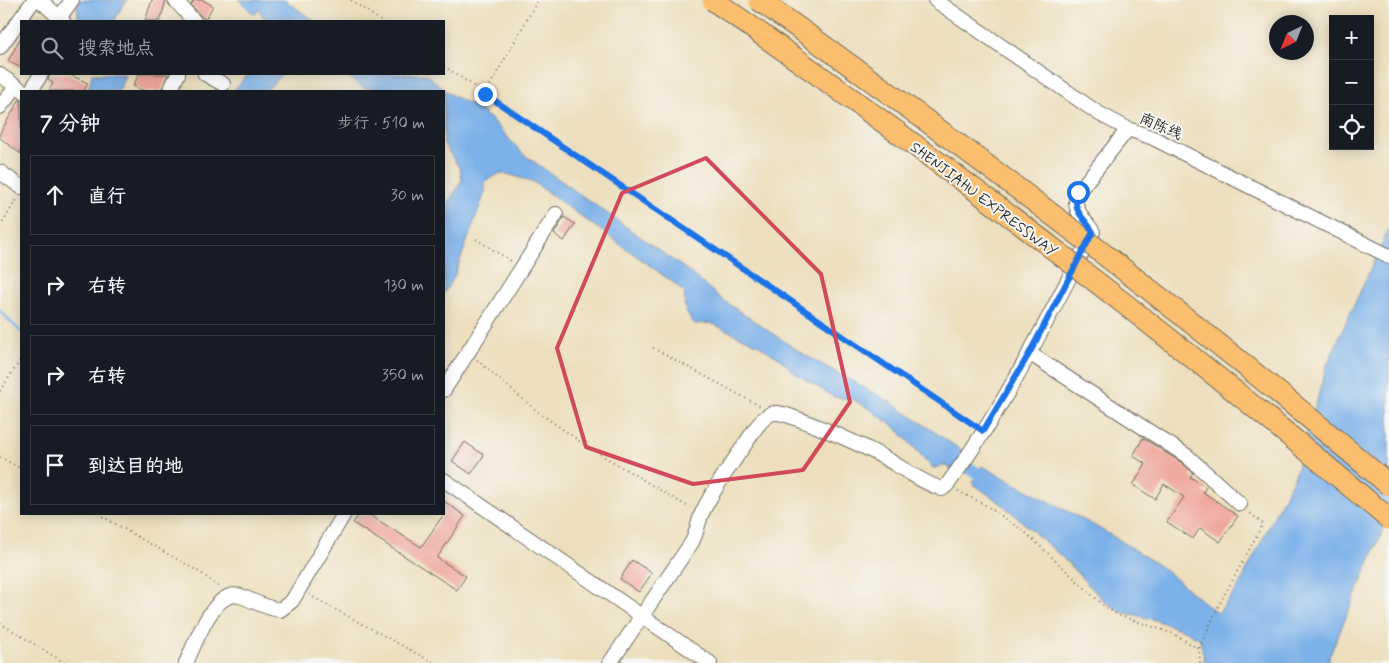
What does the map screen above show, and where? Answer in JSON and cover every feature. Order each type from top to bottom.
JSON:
[{"type":"highway","name":"SHENJIAHU EXPRESSWAY","points":[[713,0],[1035,236],[1237,394],[1389,519]]},
{"type":"highway","name":"SHENJIAHU EXPRESSWAY","points":[[759,0],[1050,214],[1248,369],[1389,485]]},
{"type":"street","points":[[0,47],[34,0]]},
{"type":"street","points":[[40,0],[61,20],[72,0]]},
{"type":"street","points":[[175,0],[193,20]]},
{"type":"street","name":"南陈线","points":[[935,0],[1098,114],[1128,129],[1153,138],[1389,256]]},
{"type":"street","points":[[0,74],[19,89],[0,107]]},
{"type":"street","points":[[32,90],[40,75]]},
{"type":"street","points":[[170,90],[178,75]]},
{"type":"street","points":[[207,75],[223,84]]},
{"type":"street","points":[[610,663],[692,542],[697,532],[701,514],[755,429],[762,420],[773,412],[813,425],[884,457],[931,485],[942,489],[951,480],[970,453],[1029,354],[1093,232],[1076,210],[1075,201],[1078,192],[1128,129]]},
{"type":"street","points":[[0,172],[20,186]]},
{"type":"street","points":[[445,388],[556,214]]},
{"type":"street","points":[[1029,354],[1187,456],[1240,504]]},
{"type":"street","points":[[445,481],[710,663]]},
{"type":"street","points":[[186,663],[211,614],[219,602],[227,596],[239,596],[267,608],[280,610],[292,601],[343,515]]},
{"type":"path","points":[[351,0],[380,20]]},
{"type":"path","points":[[485,94],[538,0]]},
{"type":"path","points":[[445,67],[983,431]]},
{"type":"path","points":[[0,227],[20,195]]},
{"type":"path","points":[[476,239],[521,267]]},
{"type":"path","points":[[653,348],[773,412]]},
{"type":"path","points":[[467,351],[538,412],[585,445],[701,514]]},
{"type":"path","points":[[0,391],[20,361]]},
{"type":"path","points":[[0,457],[20,468]]},
{"type":"path","points":[[951,480],[1025,532],[1103,605],[1118,615],[1174,634],[1199,649]]},
{"type":"path","points":[[1200,663],[1199,649],[1201,644],[1218,607],[1263,524],[1240,504]]},
{"type":"path","points":[[100,515],[201,573],[216,584],[227,596]]},
{"type":"path","points":[[299,589],[434,663]]},
{"type":"path","points":[[0,623],[65,663]]},
{"type":"highlighted area","points":[[706,158],[821,274],[850,402],[803,470],[693,484],[586,447],[557,348],[622,193]]},
{"type":"water","points":[[79,0],[127,0],[115,20],[79,20],[77,7]]},
{"type":"water","points":[[239,0],[284,0],[314,20],[266,20],[258,9],[255,15]]},
{"type":"water","points":[[92,75],[125,75],[119,90],[88,90]]},
{"type":"water","points":[[247,75],[281,75],[267,90],[234,90]]},
{"type":"water","points":[[345,75],[427,75],[451,95],[475,107],[491,119],[523,154],[684,268],[724,301],[803,354],[892,403],[964,452],[953,470],[945,465],[933,468],[895,427],[852,399],[834,397],[795,373],[780,359],[759,345],[711,323],[695,324],[686,311],[684,303],[685,294],[674,283],[532,181],[502,174],[491,178],[485,183],[485,192],[454,277],[445,291],[445,209],[462,180],[460,169],[445,146],[445,90],[364,88]]},
{"type":"water","points":[[1389,228],[1389,516],[1329,657],[1329,663],[1205,663],[1200,639],[1186,631],[1152,619],[1119,611],[1103,600],[1060,555],[1002,504],[972,483],[982,466],[1047,500],[1111,535],[1152,561],[1218,613],[1238,588],[1295,475],[1327,365]]},
{"type":"building","points":[[152,0],[166,0],[160,20],[145,20]]},
{"type":"building","points":[[194,0],[203,0],[213,6],[205,20],[191,5]]},
{"type":"building","points":[[20,39],[20,67],[8,61]]},
{"type":"building","points":[[50,75],[70,75],[88,83],[84,90],[50,90],[53,83],[48,80]]},
{"type":"building","points":[[138,75],[168,75],[161,90],[143,90],[133,86]]},
{"type":"building","points":[[20,99],[20,153],[0,138],[0,133]]},
{"type":"building","points":[[564,217],[575,224],[564,241],[554,234]]},
{"type":"building","points":[[1143,438],[1182,463],[1193,473],[1190,477],[1206,487],[1203,492],[1238,516],[1220,542],[1200,528],[1193,539],[1167,522],[1184,497],[1164,484],[1155,499],[1133,485],[1146,464],[1133,456]]},
{"type":"building","points":[[465,442],[484,455],[471,474],[452,461]]},
{"type":"building","points":[[445,502],[465,516],[437,558],[466,576],[457,590],[353,523],[358,515],[370,515],[421,547],[445,515]]},
{"type":"building","points":[[632,560],[652,573],[639,592],[620,579]]},
{"type":"waterway","points":[[0,311],[20,331]]},
{"type":"waterway","points":[[955,459],[991,482]]},
{"type":"route","points":[[485,94],[519,119],[610,177],[983,431],[1029,354],[1093,232],[1076,210],[1075,201],[1078,192]]}]
